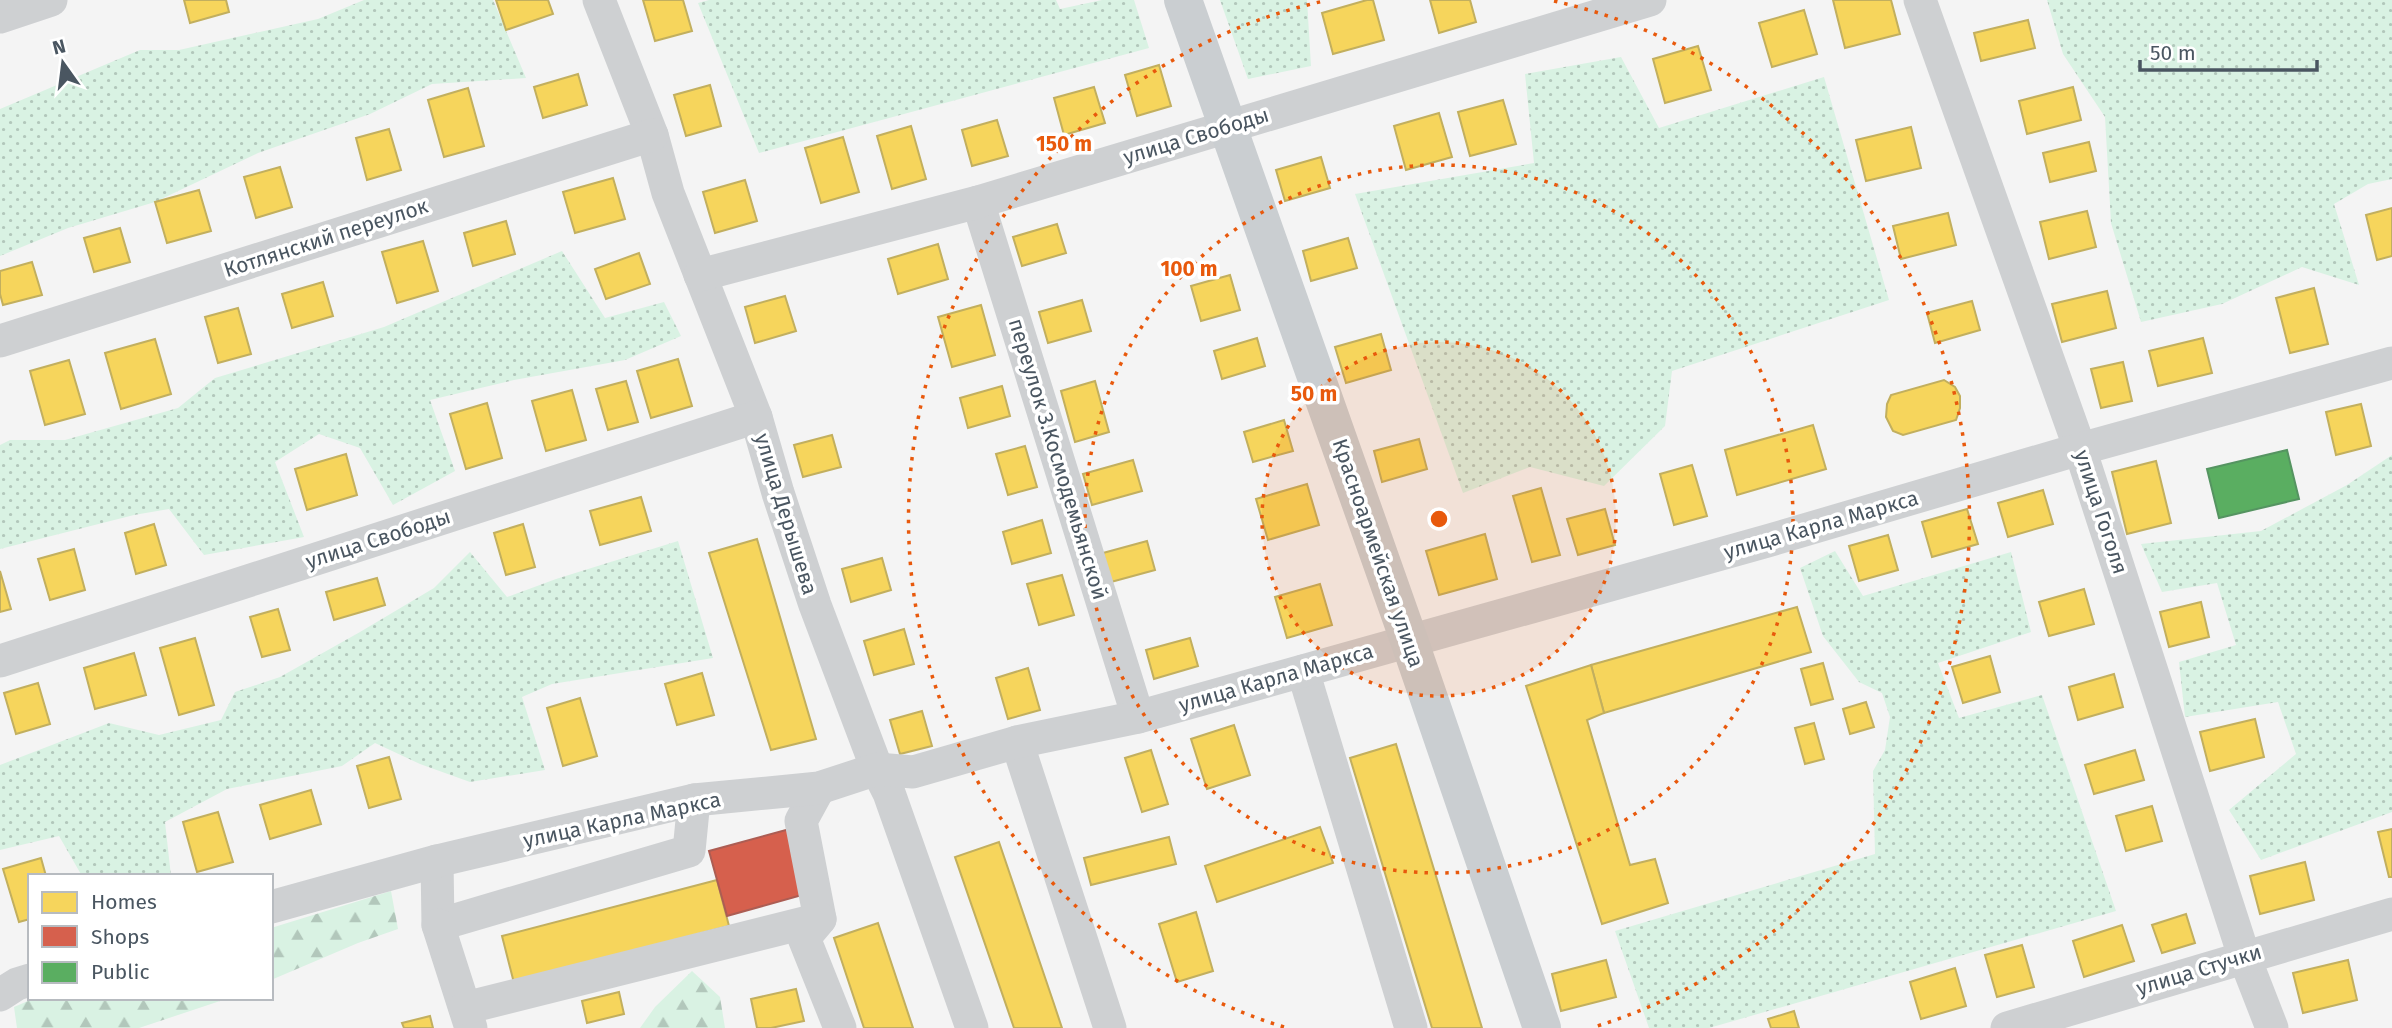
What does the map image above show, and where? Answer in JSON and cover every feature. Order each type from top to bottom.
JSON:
[{"type":"main road","name":"Красноармейская улица","points":[[1183,0],[1409,640],[1542,1028]]},
{"type":"street","points":[[0,17],[51,0]]},
{"type":"street","name":"улица Дерышева","points":[[599,0],[652,135],[668,193],[756,417],[815,605],[877,769],[889,793],[972,1028]]},
{"type":"street","name":"улица Свободы","points":[[700,275],[978,202],[1650,0]]},
{"type":"street","name":"улица Гоголя","points":[[1920,0],[2080,449],[2245,956],[2272,1028]]},
{"type":"street","name":"Котлянский переулок","points":[[0,341],[652,135]]},
{"type":"street","name":"переулок З.Космодемьянской","points":[[978,202],[1138,717]]},
{"type":"street","name":"улица Карла Маркса","points":[[273,906],[437,861],[694,800],[819,788],[877,769],[913,772],[1017,742],[1138,717],[2392,363]]},
{"type":"street","name":"улица Свободы","points":[[0,662],[756,417]]},
{"type":"street","points":[[1303,671],[1411,1028]]},
{"type":"street","points":[[1017,742],[1110,1028]]},
{"type":"street","points":[[819,788],[801,821],[820,919]]},
{"type":"street","points":[[438,925],[688,851],[694,800]]},
{"type":"street","points":[[437,861],[438,925],[468,1018],[820,919]]},
{"type":"street","name":"улица Стучки","points":[[2007,1028],[2077,1018],[2245,956],[2392,914]]},
{"type":"street","points":[[820,919],[804,938],[840,1028]]},
{"type":"street","points":[[0,995],[28,981]]},
{"type":"green space","points":[[364,0],[493,0],[526,78],[432,84],[370,114],[258,153],[155,202],[68,228],[0,256],[0,109],[140,50],[179,50],[318,19]]},
{"type":"green space","points":[[709,0],[1056,0],[1060,9],[1102,0],[1134,0],[1149,48],[759,153],[698,3]]},
{"type":"green space","points":[[1220,0],[1307,0],[1311,66],[1248,79]]},
{"type":"green space","points":[[2047,0],[2392,0],[2392,179],[2368,184],[2334,204],[2359,285],[2302,267],[2222,304],[2141,322],[2111,223],[2105,117],[2063,54]]},
{"type":"green space","points":[[1621,57],[1659,128],[1824,77],[1889,300],[1672,371],[1665,426],[1604,486],[1530,467],[1463,493],[1355,194],[1534,163],[1525,74]]},
{"type":"green space","points":[[562,251],[605,318],[664,302],[681,336],[625,360],[514,380],[430,400],[455,471],[393,505],[360,448],[319,434],[275,462],[304,537],[204,555],[169,509],[134,515],[0,549],[0,445],[10,440],[65,440],[178,408],[215,378],[384,327]]},
{"type":"green space","points":[[2392,455],[2392,812],[2261,860],[2229,810],[2296,754],[2278,702],[2185,717],[2179,662],[2236,645],[2217,583],[2162,592],[2141,544],[2261,531],[2347,485]]},
{"type":"green space","points":[[678,541],[713,658],[552,684],[522,697],[545,770],[470,782],[420,764],[375,743],[342,766],[227,789],[165,822],[171,874],[81,874],[59,836],[0,850],[0,765],[109,723],[159,735],[221,720],[235,692],[280,677],[434,588],[470,552],[507,597]]},
{"type":"green space","points":[[1835,551],[1863,596],[2011,552],[2031,632],[1938,663],[1959,718],[2042,695],[2116,911],[1709,1028],[1649,1028],[1615,931],[1875,854],[1873,771],[1885,750],[1890,717],[1882,693],[1859,682],[1823,636],[1800,568]]},
{"type":"green space","points":[[391,891],[398,929],[273,979],[273,927]]},
{"type":"green space","points":[[692,971],[720,997],[725,1028],[640,1028],[655,1007]]},
{"type":"green space","points":[[30,1000],[223,1000],[139,1028],[17,1028],[14,1007]]},
{"type":"building: Homes","points":[[184,0],[226,0],[229,12],[190,23]]},
{"type":"building: Homes","points":[[496,0],[548,0],[553,14],[506,30]]},
{"type":"building: Homes","points":[[643,0],[683,0],[692,31],[655,41]]},
{"type":"building: Homes","points":[[1373,0],[1384,40],[1333,54],[1322,13]]},
{"type":"building: Homes","points":[[1430,0],[1470,0],[1476,22],[1439,33]]},
{"type":"building: Homes","points":[[1833,0],[1891,0],[1900,34],[1845,48]]},
{"type":"building: Homes","points":[[1804,10],[1817,54],[1772,67],[1759,23]]},
{"type":"building: Homes","points":[[2028,20],[2035,48],[1981,61],[1974,33]]},
{"type":"building: Homes","points":[[1698,46],[1711,90],[1665,103],[1653,59]]},
{"type":"building: Homes","points":[[1159,65],[1171,106],[1137,116],[1125,75]]},
{"type":"building: Homes","points":[[578,74],[587,105],[543,118],[534,87]]},
{"type":"building: Homes","points":[[710,85],[721,126],[686,136],[674,95]]},
{"type":"building: Homes","points":[[1094,87],[1105,123],[1064,135],[1054,98]]},
{"type":"building: Homes","points":[[2073,87],[2081,120],[2027,134],[2019,101]]},
{"type":"building: Homes","points":[[468,88],[484,146],[444,157],[428,100]]},
{"type":"building: Homes","points":[[1503,100],[1516,144],[1470,156],[1458,112]]},
{"type":"building: Homes","points":[[1439,113],[1452,157],[1406,170],[1394,126]]},
{"type":"building: Homes","points":[[997,120],[1008,156],[972,166],[962,130]]},
{"type":"building: Homes","points":[[911,126],[926,179],[892,189],[877,136]]},
{"type":"building: Homes","points":[[1911,127],[1921,168],[1866,181],[1856,140]]},
{"type":"building: Homes","points":[[389,129],[401,170],[367,180],[356,138]]},
{"type":"building: Homes","points":[[843,137],[859,192],[821,203],[805,148]]},
{"type":"building: Homes","points":[[2089,142],[2096,171],[2050,182],[2043,153]]},
{"type":"building: Homes","points":[[1321,157],[1330,188],[1285,201],[1276,170]]},
{"type":"building: Homes","points":[[280,167],[292,207],[256,218],[244,177]]},
{"type":"building: Homes","points":[[613,178],[625,219],[575,233],[563,192]]},
{"type":"building: Homes","points":[[745,180],[757,221],[715,233],[703,192]]},
{"type":"building: Homes","points":[[199,190],[211,231],[167,243],[155,202]]},
{"type":"building: Homes","points":[[2392,208],[2392,256],[2377,260],[2366,215]]},
{"type":"building: Homes","points":[[2087,211],[2096,247],[2049,259],[2040,222]]},
{"type":"building: Homes","points":[[1948,213],[1956,245],[1901,259],[1893,226]]},
{"type":"building: Homes","points":[[506,221],[515,254],[473,266],[464,233]]},
{"type":"building: Homes","points":[[1057,224],[1066,253],[1022,266],[1013,237]]},
{"type":"building: Homes","points":[[120,228],[130,262],[94,272],[84,238]]},
{"type":"building: Homes","points":[[1348,238],[1357,268],[1311,281],[1303,251]]},
{"type":"building: Homes","points":[[423,241],[438,291],[397,303],[382,252]]},
{"type":"building: Homes","points":[[938,244],[948,279],[898,294],[888,259]]},
{"type":"building: Homes","points":[[639,253],[650,284],[606,299],[595,269]]},
{"type":"building: Homes","points":[[32,262],[42,295],[3,305],[0,271]]},
{"type":"building: Homes","points":[[1230,275],[1240,310],[1201,321],[1191,286]]},
{"type":"building: Homes","points":[[323,282],[333,316],[292,328],[282,294]]},
{"type":"building: Homes","points":[[2314,288],[2328,344],[2290,353],[2276,298]]},
{"type":"building: Homes","points":[[2107,291],[2116,328],[2062,342],[2052,304]]},
{"type":"building: Homes","points":[[785,296],[796,331],[755,343],[745,307]]},
{"type":"building: Homes","points":[[1082,300],[1091,331],[1048,343],[1039,312]]},
{"type":"building: Homes","points":[[1972,301],[1980,330],[1935,343],[1927,313]]},
{"type":"building: Homes","points":[[981,305],[995,355],[952,367],[938,317]]},
{"type":"building: Homes","points":[[238,308],[251,354],[218,363],[205,317]]},
{"type":"building: Homes","points":[[1381,334],[1391,370],[1346,383],[1335,347]]},
{"type":"building: Homes","points":[[1257,338],[1265,366],[1222,379],[1214,351]]},
{"type":"building: Homes","points":[[2203,338],[2212,373],[2158,386],[2149,351]]},
{"type":"building: Homes","points":[[155,339],[171,394],[121,409],[105,353]]},
{"type":"building: Homes","points":[[678,359],[692,406],[651,418],[637,371]]},
{"type":"building: Homes","points":[[69,360],[85,414],[45,425],[30,371]]},
{"type":"building: Homes","points":[[2123,362],[2132,401],[2101,408],[2091,369]]},
{"type":"building: Homes","points":[[1944,380],[1955,387],[1960,396],[1956,420],[1903,435],[1893,431],[1886,417],[1891,395]]},
{"type":"building: Homes","points":[[626,381],[638,422],[608,430],[596,389]]},
{"type":"building: Homes","points":[[1095,381],[1109,432],[1075,442],[1061,391]]},
{"type":"building: Homes","points":[[1002,386],[1010,416],[968,428],[960,398]]},
{"type":"building: Homes","points":[[572,390],[586,440],[546,451],[532,401]]},
{"type":"building: Homes","points":[[487,403],[502,458],[466,469],[450,414]]},
{"type":"building: Homes","points":[[2361,404],[2371,446],[2336,455],[2326,412]]},
{"type":"building: Homes","points":[[1284,420],[1293,451],[1253,462],[1244,432]]},
{"type":"building: Homes","points":[[1813,425],[1826,469],[1737,495],[1725,450]]},
{"type":"building: Homes","points":[[832,435],[841,467],[803,477],[794,445]]},
{"type":"building: Homes","points":[[1419,439],[1427,469],[1382,482],[1374,451]]},
{"type":"building: Homes","points":[[1025,446],[1037,487],[1008,495],[996,454]]},
{"type":"building: Homes","points":[[346,454],[357,495],[307,510],[295,469]]},
{"type":"building: Homes","points":[[1133,460],[1142,491],[1092,505],[1083,474]]},
{"type":"building: Homes","points":[[2156,461],[2171,523],[2127,534],[2112,472]]},
{"type":"building: Homes","points":[[1692,465],[1707,516],[1674,525],[1660,474]]},
{"type":"building: Homes","points":[[1307,484],[1319,525],[1268,540],[1256,499]]},
{"type":"building: Homes","points":[[1541,488],[1560,555],[1532,562],[1513,496]]},
{"type":"building: Homes","points":[[2043,490],[2053,524],[2008,537],[1998,503]]},
{"type":"building: Homes","points":[[641,497],[651,531],[600,545],[590,511]]},
{"type":"building: Homes","points":[[1605,509],[1615,545],[1578,555],[1567,519]]},
{"type":"building: Homes","points":[[1967,509],[1978,544],[1932,557],[1922,522]]},
{"type":"building: Homes","points":[[1042,520],[1051,553],[1012,564],[1003,532]]},
{"type":"building: Homes","points":[[154,524],[166,565],[136,574],[125,533]]},
{"type":"building: Homes","points":[[523,524],[535,567],[506,575],[494,533]]},
{"type":"building: Homes","points":[[1485,534],[1497,579],[1439,595],[1426,551]]},
{"type":"building: Homes","points":[[1888,535],[1898,570],[1859,581],[1849,546]]},
{"type":"building: Homes","points":[[757,539],[816,739],[771,750],[709,553]]},
{"type":"building: Homes","points":[[1147,541],[1155,570],[1111,582],[1103,553]]},
{"type":"building: Homes","points":[[74,549],[85,590],[50,600],[38,559]]},
{"type":"building: Homes","points":[[882,558],[891,590],[851,602],[842,569]]},
{"type":"building: Homes","points":[[0,571],[11,609],[0,612]]},
{"type":"building: Homes","points":[[1062,575],[1074,615],[1039,625],[1027,584]]},
{"type":"building: Homes","points":[[377,578],[385,605],[334,620],[326,592]]},
{"type":"building: Homes","points":[[1320,584],[1332,625],[1287,638],[1275,597]]},
{"type":"building: Homes","points":[[2084,589],[2094,624],[2049,636],[2039,602]]},
{"type":"building: Homes","points":[[2201,602],[2209,637],[2169,647],[2160,612]]},
{"type":"building: Homes","points":[[1797,607],[1811,652],[1604,713],[1591,665]]},
{"type":"building: Homes","points":[[278,609],[290,650],[262,657],[250,617]]},
{"type":"building: Homes","points":[[904,629],[914,664],[874,675],[864,641]]},
{"type":"building: Homes","points":[[195,638],[214,705],[179,715],[160,648]]},
{"type":"building: Homes","points":[[1190,638],[1198,666],[1154,679],[1146,650]]},
{"type":"building: Homes","points":[[134,653],[146,695],[95,709],[84,668]]},
{"type":"building: Homes","points":[[1990,656],[2000,692],[1963,703],[1952,667]]},
{"type":"building: Homes","points":[[1823,663],[1833,699],[1811,705],[1801,669]]},
{"type":"building: Homes","points":[[1591,665],[1604,713],[1587,720],[1630,865],[1655,859],[1668,903],[1602,924],[1526,686]]},
{"type":"building: Homes","points":[[1028,668],[1040,710],[1008,719],[996,678]]},
{"type":"building: Homes","points":[[702,673],[714,715],[677,725],[665,684]]},
{"type":"building: Homes","points":[[2114,674],[2123,707],[2078,720],[2069,687]]},
{"type":"building: Homes","points":[[38,683],[50,724],[16,734],[4,693]]},
{"type":"building: Homes","points":[[580,698],[597,756],[563,766],[547,708]]},
{"type":"building: Homes","points":[[1866,702],[1874,727],[1850,734],[1843,709]]},
{"type":"building: Homes","points":[[922,711],[932,746],[900,754],[890,720]]},
{"type":"building: Homes","points":[[2255,719],[2264,757],[2210,771],[2200,732]]},
{"type":"building: Homes","points":[[1814,723],[1824,759],[1805,764],[1795,728]]},
{"type":"building: Homes","points":[[1234,725],[1250,775],[1207,789],[1191,739]]},
{"type":"building: Homes","points":[[1396,744],[1482,1028],[1432,1028],[1350,758]]},
{"type":"building: Homes","points":[[1151,750],[1168,804],[1142,812],[1125,758]]},
{"type":"building: Homes","points":[[2135,750],[2144,780],[2094,794],[2085,765]]},
{"type":"building: Homes","points":[[389,757],[401,799],[369,808],[357,766]]},
{"type":"building: Homes","points":[[311,790],[321,824],[270,839],[260,805]]},
{"type":"building: Homes","points":[[2152,806],[2162,841],[2126,851],[2116,816]]},
{"type":"building: Homes","points":[[218,812],[233,862],[197,872],[183,822]]},
{"type":"building: Homes","points":[[1320,827],[1333,863],[1217,902],[1205,866]]},
{"type":"building: Homes","points":[[2392,829],[2392,877],[2389,877],[2378,832]]},
{"type":"building: Homes","points":[[1169,837],[1176,864],[1091,885],[1084,858]]},
{"type":"building: Homes","points":[[999,842],[1062,1028],[1014,1028],[955,857]]},
{"type":"building: Homes","points":[[41,858],[45,874],[28,874],[28,920],[19,922],[3,869]]},
{"type":"building: Homes","points":[[2305,862],[2314,900],[2260,914],[2250,876]]},
{"type":"building: Homes","points":[[717,880],[729,926],[514,983],[502,936]]},
{"type":"building: Homes","points":[[1196,912],[1213,971],[1177,982],[1159,924]]},
{"type":"building: Homes","points":[[2186,914],[2195,943],[2162,953],[2152,925]]},
{"type":"building: Homes","points":[[878,923],[913,1028],[864,1028],[834,938]]},
{"type":"building: Homes","points":[[2122,925],[2134,961],[2084,977],[2073,941]]},
{"type":"building: Homes","points":[[2022,945],[2034,987],[1997,997],[1985,955]]},
{"type":"building: Homes","points":[[1606,960],[1616,997],[1561,1011],[1552,974]]},
{"type":"building: Homes","points":[[2348,960],[2357,1000],[2303,1013],[2293,973]]},
{"type":"building: Homes","points":[[1955,968],[1966,1006],[1921,1019],[1910,982]]},
{"type":"building: Homes","points":[[796,989],[804,1021],[757,1028],[751,999]]},
{"type":"building: Homes","points":[[619,992],[624,1014],[587,1023],[582,1001]]},
{"type":"building: Homes","points":[[1794,1011],[1799,1028],[1771,1028],[1768,1019]]},
{"type":"building: Homes","points":[[430,1016],[433,1028],[404,1028],[402,1023]]},
{"type":"building: Shops","points":[[797,827],[816,891],[727,916],[709,851]]},
{"type":"building: Public","points":[[2287,450],[2299,499],[2219,518],[2207,469]]}]
